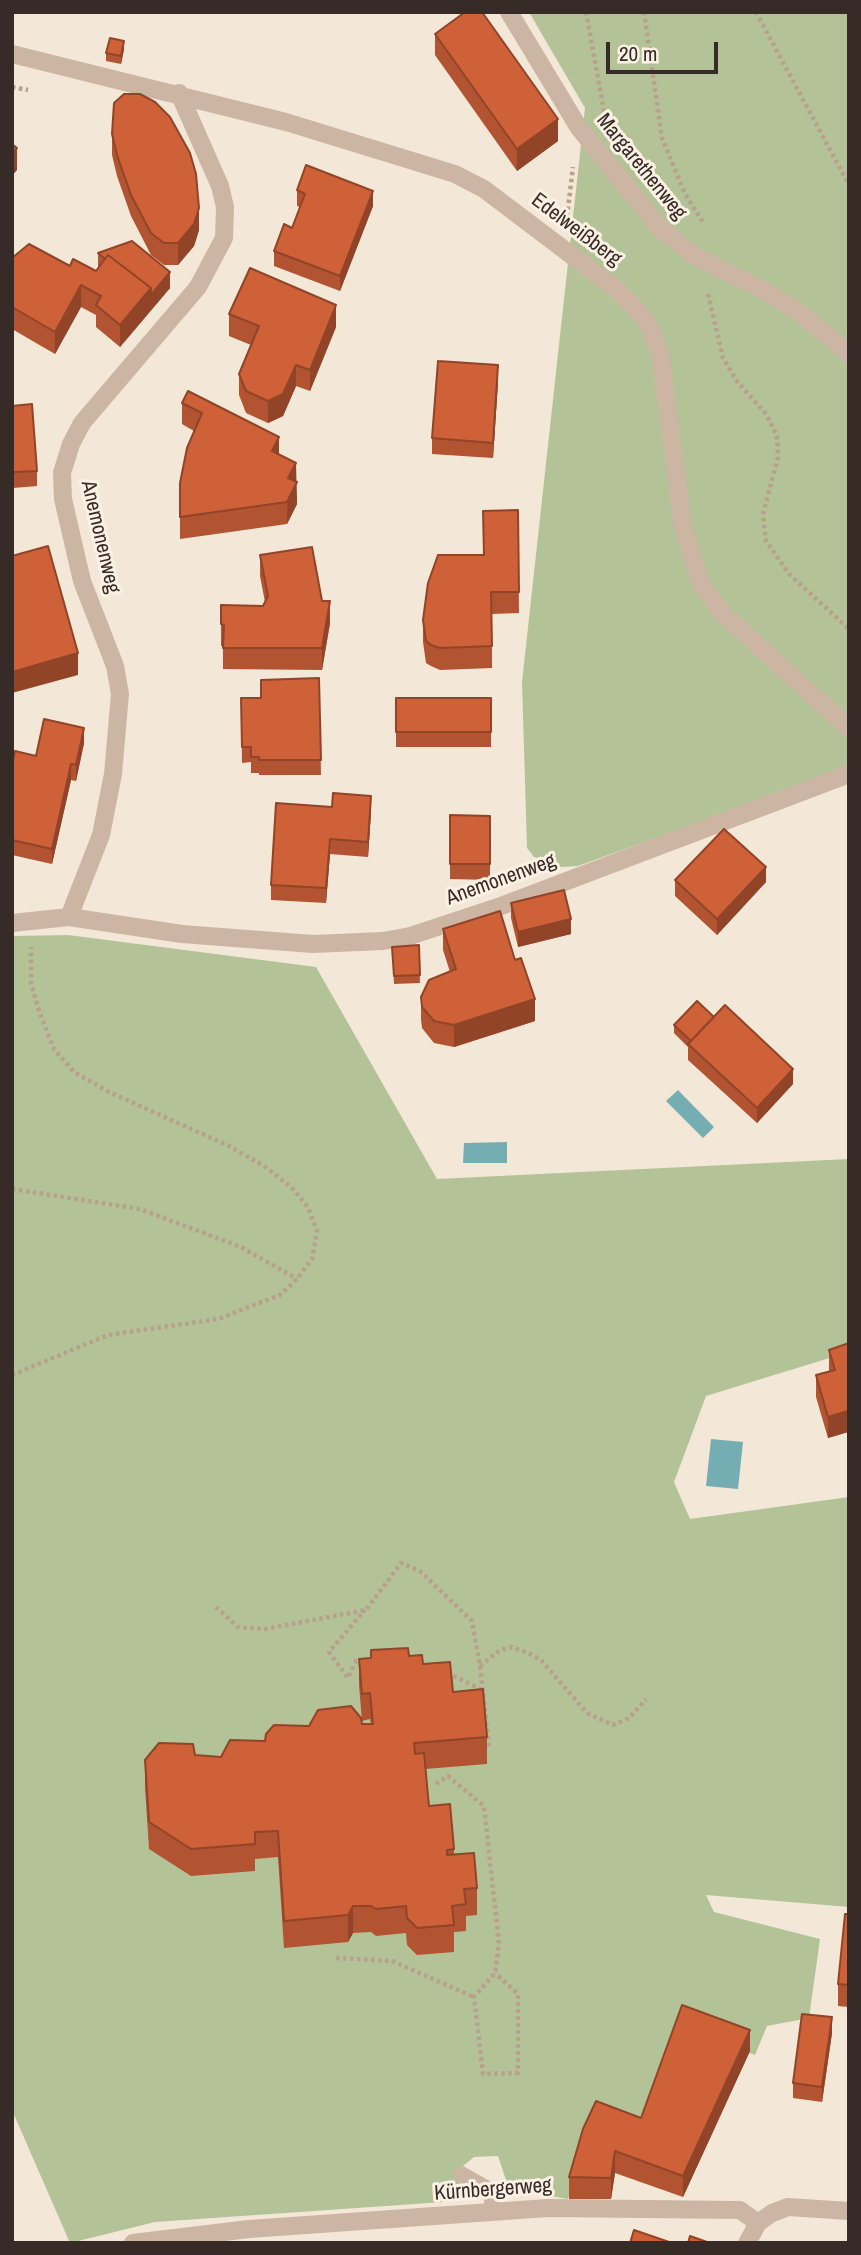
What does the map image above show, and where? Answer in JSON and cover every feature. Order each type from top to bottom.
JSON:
[{"type":"street","name":"Margarethenweg","points":[[509,12],[579,128],[660,228],[683,248],[798,311],[849,354]]},
{"type":"street","name":"Edelweißberg","points":[[12,54],[179,93],[286,122],[455,174],[484,189],[630,300],[654,336],[665,377],[682,527],[694,566],[707,594],[764,653],[849,728]]},
{"type":"street","name":"Anemonenweg","points":[[69,917],[101,835],[113,774],[120,694],[114,666],[82,581],[63,499],[62,473],[71,444],[82,423],[198,287],[224,238],[225,207],[220,186],[179,93]]},
{"type":"street","name":"Anemonenweg","points":[[12,923],[69,917],[182,934],[313,944],[383,941],[410,936],[501,906],[849,774]]},
{"type":"street","points":[[747,2243],[758,2223],[772,2213],[788,2207],[849,2211]]},
{"type":"street","name":"Kürnbergerweg","points":[[133,2243],[249,2229],[548,2208],[740,2210],[758,2223]]},
{"type":"lane","points":[[461,2174],[491,2191],[493,2212]]},
{"type":"path","points":[[586,12],[605,117]]},
{"type":"path","points":[[644,12],[662,138],[685,194],[708,230]]},
{"type":"path","points":[[756,12],[849,185]]},
{"type":"path","points":[[562,248],[579,128]]},
{"type":"path","points":[[709,263],[708,294],[721,352],[736,380],[766,414],[779,443],[776,466],[763,514],[766,541],[795,580],[849,629]]},
{"type":"path","points":[[12,1375],[108,1335],[218,1319],[280,1295],[312,1259],[317,1231],[308,1207],[291,1187],[264,1166],[229,1146],[109,1092],[74,1072],[54,1049],[31,983],[32,921]]},
{"type":"path","points":[[12,1189],[140,1209],[241,1247],[297,1279]]},
{"type":"path","points":[[368,1660],[356,1661],[348,1678],[329,1652],[366,1610],[401,1563],[420,1571],[472,1621],[489,1747]]},
{"type":"path","points":[[216,1607],[238,1627],[265,1629],[366,1610]]},
{"type":"path","points":[[480,1666],[500,1650],[512,1647],[528,1653],[541,1660],[587,1713],[613,1725],[629,1718],[646,1699]]},
{"type":"path","points":[[438,1669],[483,1690]]},
{"type":"path","points":[[436,1784],[448,1776],[484,1806],[499,1944],[495,1973],[474,1997],[482,2074],[518,2073],[518,1994],[495,1973]]},
{"type":"path","points":[[336,1958],[392,1961],[474,1997]]},
{"type":"green space","points":[[529,12],[849,12],[849,768],[578,866],[561,867],[534,857],[527,848],[522,682],[585,108]]},
{"type":"green space","points":[[68,935],[316,967],[437,1179],[849,1159],[849,1352],[706,1396],[674,1482],[690,1519],[849,1497],[849,1907],[706,1895],[714,1912],[820,1939],[809,2018],[767,2026],[755,2055],[682,2027],[640,2138],[583,2151],[568,2199],[509,2189],[498,2156],[474,2157],[463,2166],[458,2201],[155,2222],[70,2243],[12,2110],[12,936]]},
{"type":"water","points":[[678,1090],[714,1127],[703,1138],[666,1101]]},
{"type":"water","points":[[507,1142],[507,1163],[463,1163],[464,1143]]},
{"type":"water","points":[[711,1439],[743,1442],[738,1489],[706,1486]]},
{"type":"building","points":[[465,12],[482,12],[558,119],[517,149],[435,34]]},
{"type":"building","points":[[110,38],[124,41],[121,56],[106,53]]},
{"type":"building","points":[[124,94],[140,94],[155,102],[170,117],[190,153],[196,174],[199,208],[194,224],[178,243],[164,243],[151,233],[131,195],[112,134],[114,103]]},
{"type":"building","points":[[306,165],[373,191],[340,276],[274,251],[284,224],[292,228],[305,194],[297,190]]},
{"type":"building","points":[[132,241],[170,272],[151,295],[151,288],[108,255],[105,259],[98,253]]},
{"type":"building","points":[[29,244],[70,266],[73,259],[96,271],[108,255],[151,288],[120,325],[96,305],[101,296],[81,285],[55,332],[12,307],[12,258]]},
{"type":"building","points":[[250,268],[336,305],[310,370],[296,365],[283,394],[268,401],[246,391],[239,374],[259,326],[229,314]]},
{"type":"building","points":[[438,361],[498,365],[493,443],[432,438]]},
{"type":"building","points":[[188,391],[279,437],[272,451],[296,463],[288,478],[297,482],[287,502],[180,517],[180,483],[187,448],[202,413],[182,403]]},
{"type":"building","points":[[32,404],[37,471],[13,472],[12,406]]},
{"type":"building","points":[[518,510],[519,592],[491,592],[492,646],[440,648],[431,645],[426,641],[423,620],[428,583],[438,555],[484,555],[483,511]]},
{"type":"building","points":[[48,546],[78,653],[12,672],[12,556]]},
{"type":"building","points":[[312,547],[322,601],[330,601],[322,648],[223,648],[221,605],[263,606],[268,596],[260,555]]},
{"type":"building","points":[[319,678],[321,760],[259,760],[259,757],[251,757],[251,747],[242,747],[241,698],[261,698],[261,680]]},
{"type":"building","points":[[396,698],[491,698],[491,732],[396,732]]},
{"type":"building","points":[[44,719],[84,728],[76,765],[71,764],[52,849],[12,840],[12,765],[15,751],[36,756]]},
{"type":"building","points":[[333,793],[371,796],[368,842],[330,839],[326,888],[271,885],[276,803],[332,807]]},
{"type":"building","points":[[450,815],[490,816],[490,864],[450,864]]},
{"type":"building","points":[[724,829],[766,867],[717,919],[675,880]]},
{"type":"building","points":[[564,890],[571,919],[518,932],[511,903]]},
{"type":"building","points":[[500,911],[515,960],[521,958],[535,999],[454,1025],[434,1021],[422,1007],[421,997],[429,980],[456,969],[443,929]]},
{"type":"building","points":[[419,945],[420,975],[394,976],[392,947]]},
{"type":"building","points":[[697,1001],[714,1017],[691,1041],[674,1025]]},
{"type":"building","points":[[725,1005],[793,1069],[757,1108],[688,1044]]},
{"type":"building","points":[[849,1343],[849,1413],[848,1411],[828,1417],[816,1375],[835,1370],[829,1350]]},
{"type":"building","points":[[408,1648],[409,1656],[422,1655],[423,1664],[450,1662],[453,1692],[483,1689],[487,1737],[414,1743],[415,1754],[424,1753],[429,1806],[450,1804],[454,1849],[447,1850],[447,1855],[474,1853],[477,1888],[464,1889],[466,1904],[452,1906],[454,1925],[417,1928],[407,1918],[406,1906],[376,1909],[371,1906],[353,1906],[348,1915],[284,1921],[278,1831],[255,1832],[255,1844],[191,1849],[149,1822],[145,1760],[159,1743],[193,1744],[195,1755],[221,1757],[230,1740],[265,1741],[266,1734],[274,1725],[309,1726],[318,1710],[351,1706],[361,1718],[362,1724],[373,1724],[370,1693],[362,1694],[359,1659],[371,1658],[371,1650]]},
{"type":"building","points":[[845,1914],[849,1914],[849,1985],[838,1984]]},
{"type":"building","points":[[682,2005],[750,2030],[683,2176],[615,2151],[611,2178],[569,2177],[583,2129],[596,2101],[641,2118]]},
{"type":"building","points":[[802,2014],[832,2017],[822,2087],[793,2083]]},
{"type":"building","points":[[634,2230],[672,2243],[630,2243]]},
{"type":"building","points":[[690,2236],[710,2243],[688,2243]]}]
